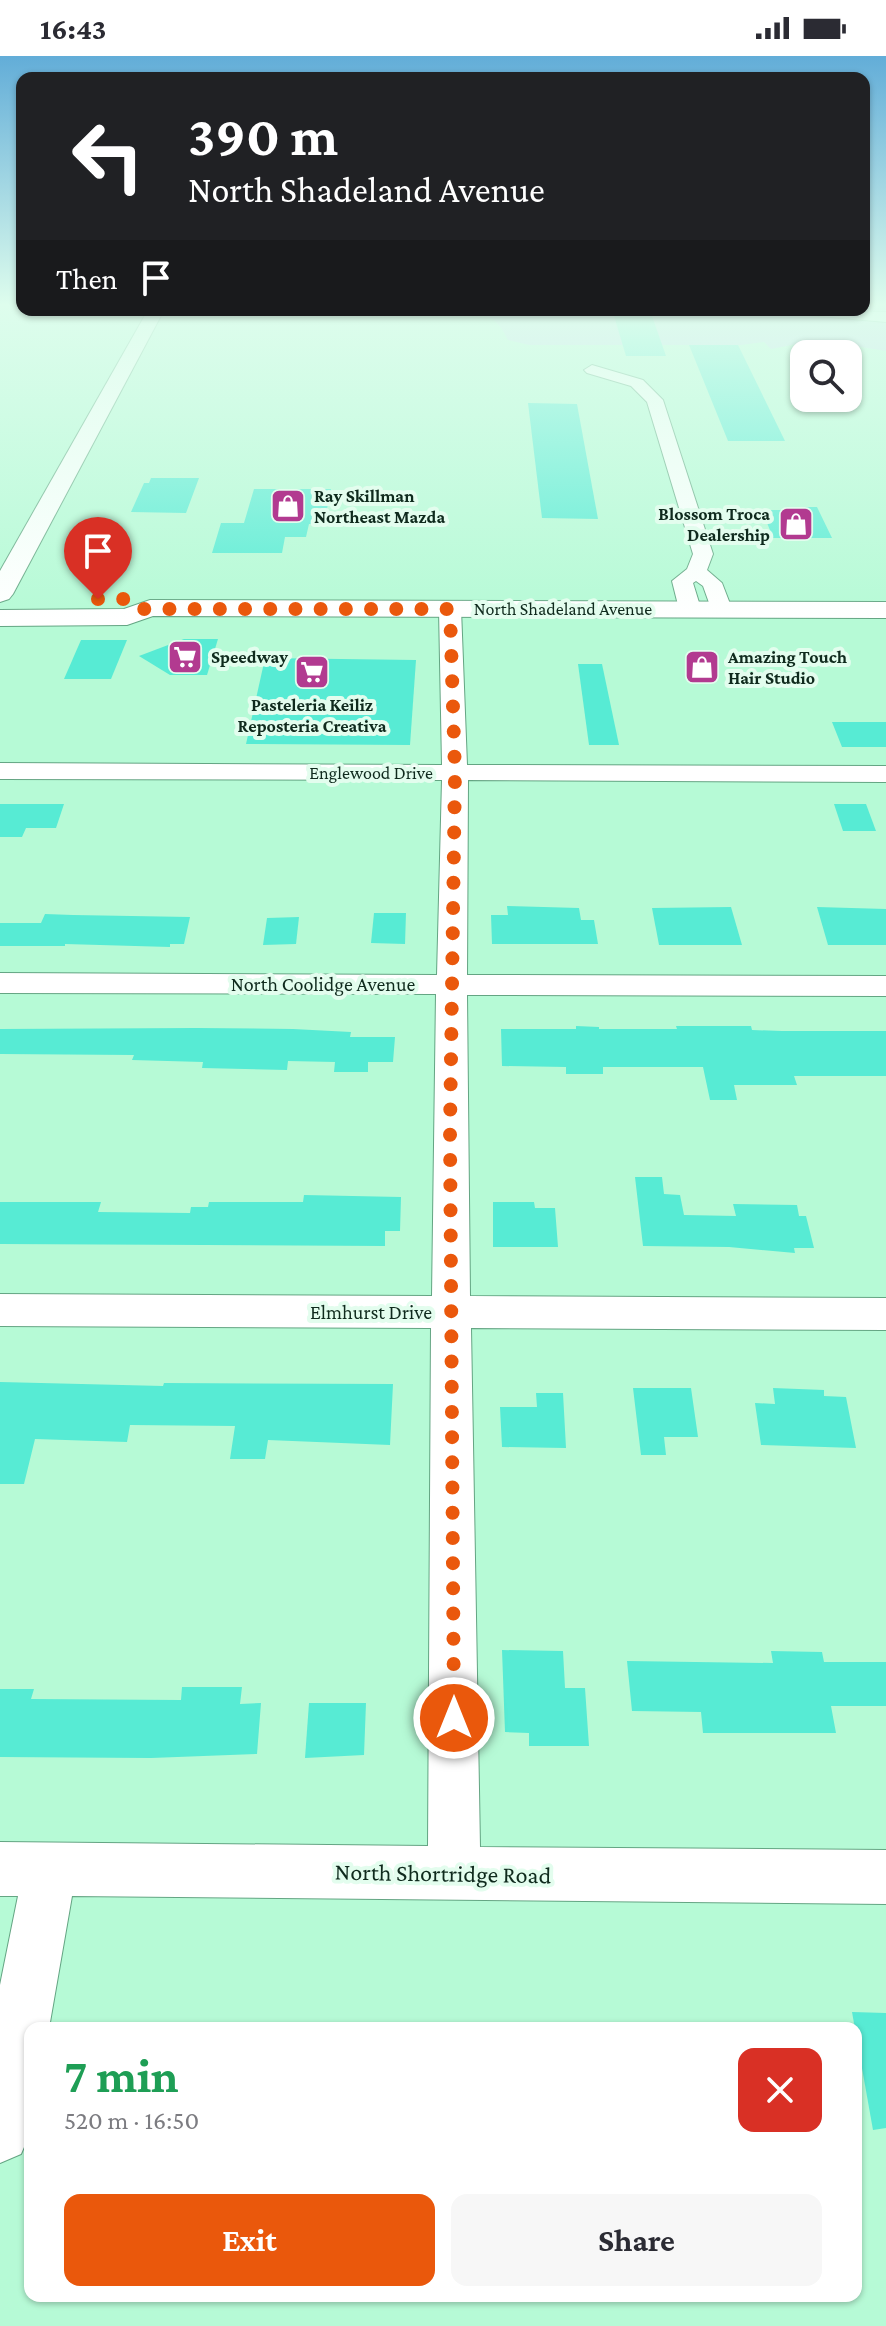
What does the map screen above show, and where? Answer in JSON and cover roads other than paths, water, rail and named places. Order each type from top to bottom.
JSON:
[{"type":"street","points":[[0,596],[102,409]]},
{"type":"street","points":[[658,409],[703,554],[696,572],[682,581],[690,609]]},
{"type":"street","points":[[696,572],[712,583],[721,609]]},
{"type":"street","name":"North Shadeland Avenue","points":[[0,596],[134,599],[144,609]]},
{"type":"street","name":"North Shadeland Avenue","points":[[0,618],[127,617],[144,609],[886,610]]},
{"type":"street","points":[[450,609],[455,773],[452,985],[454,1873]]},
{"type":"street","name":"Englewood Drive","points":[[0,771],[886,774]]},
{"type":"street","name":"North Coolidge Avenue","points":[[0,983],[886,986]]},
{"type":"street","name":"Elmhurst Drive","points":[[0,1310],[886,1314]]},
{"type":"street","points":[[0,2133],[25,1869]]},
{"type":"street","name":"North Shortridge Road","points":[[25,1869],[886,1877]]},
{"type":"place","name":"Ray Skillman Northeast Mazda","points":[[288,506]]},
{"type":"place","name":"Blossom Troca Dealership","points":[[796,524]]},
{"type":"place","name":"Speedway","points":[[185,657]]},
{"type":"place","name":"Amazing Touch Hair Studio","points":[[702,667]]},
{"type":"place","name":"Pasteleria Keiliz Reposteria Creativa","points":[[312,672]]}]
